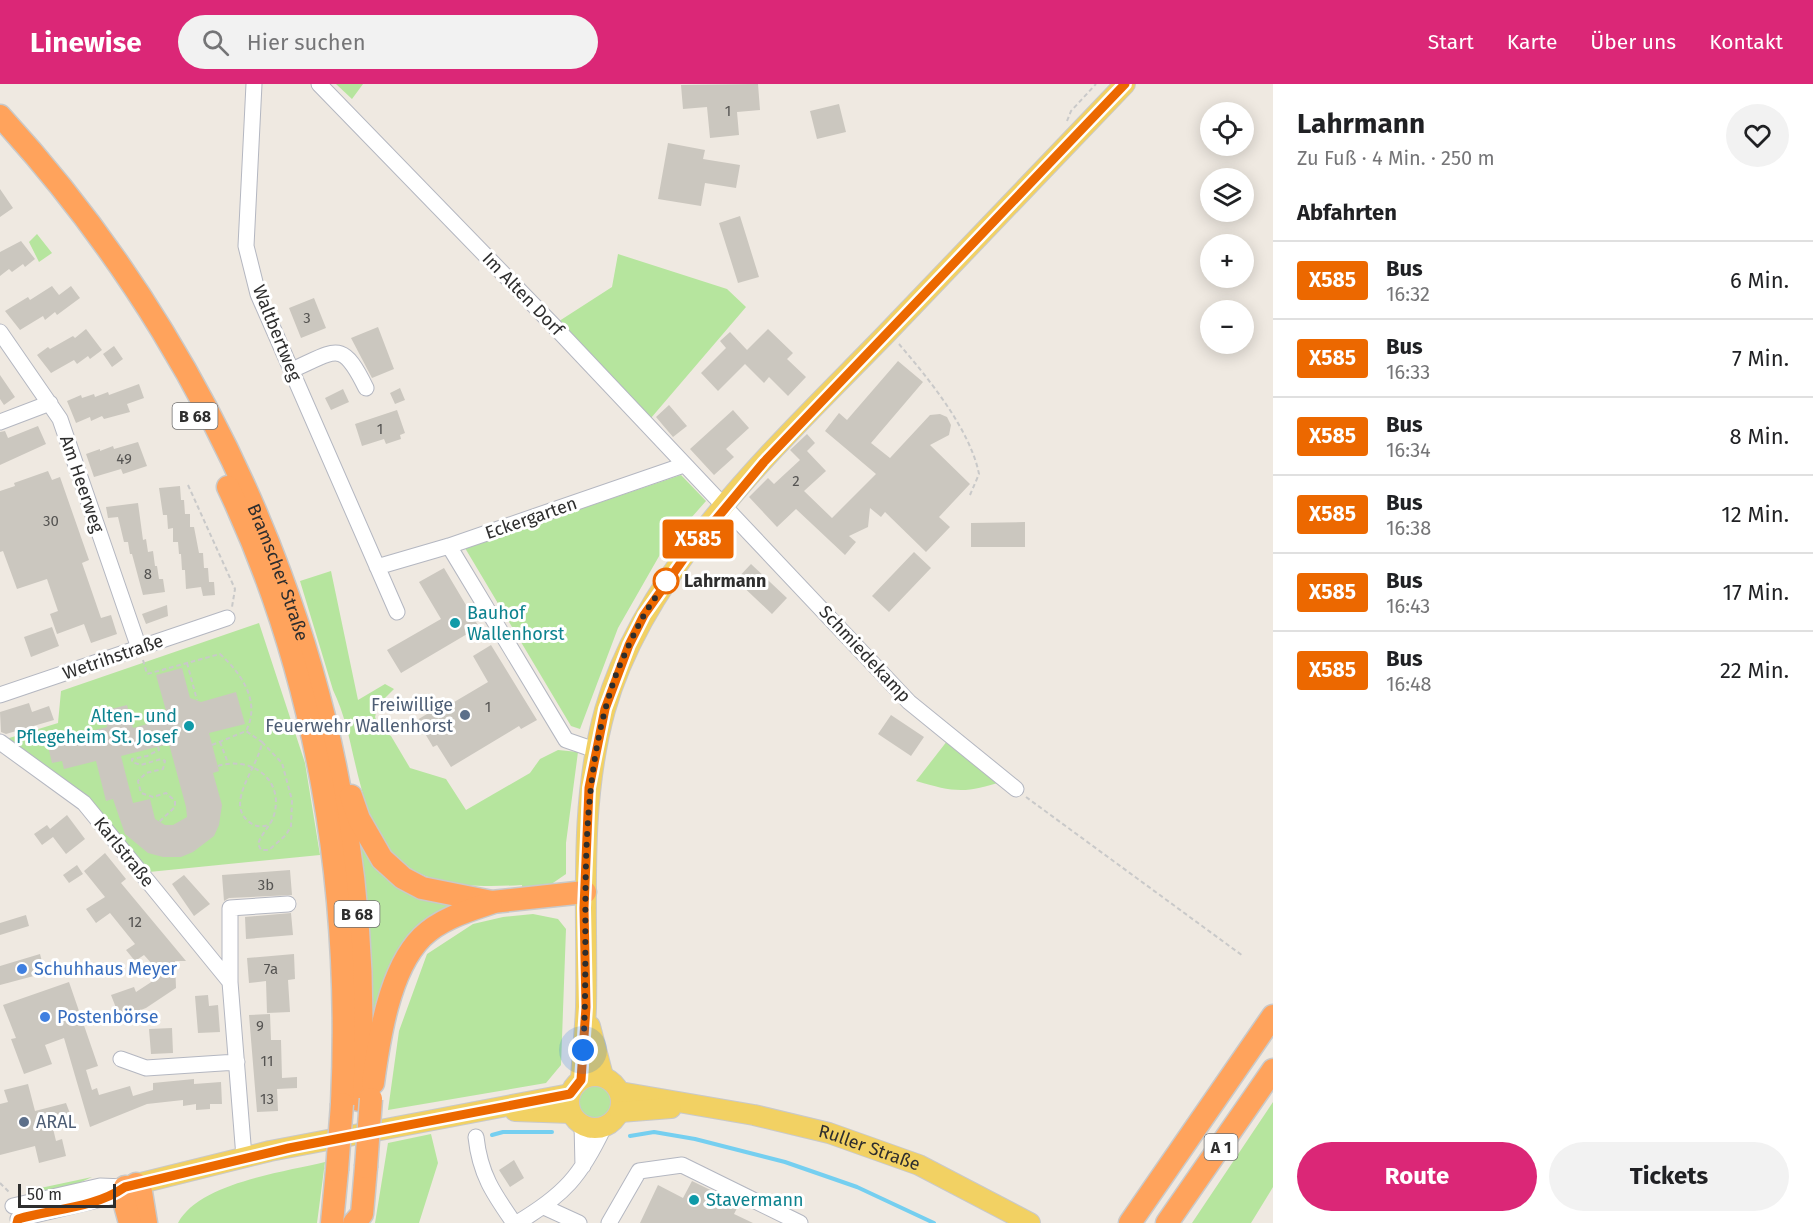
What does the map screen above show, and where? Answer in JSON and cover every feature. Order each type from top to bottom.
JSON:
[{"type":"highway","name":"Bramscher Straße","points":[[0,116],[35,154],[99,234],[153,314],[205,403],[246,489],[287,587],[322,707],[351,859],[362,982],[358,1101]]},
{"type":"highway","name":"Bramscher Straße","points":[[0,139],[88,245],[163,361],[194,413],[232,496],[269,586],[303,697],[335,862],[342,933],[345,1013],[358,1101]]},
{"type":"highway","points":[[322,707],[333,720],[359,819],[382,859],[403,878],[422,888],[492,902],[585,900]]},
{"type":"highway","points":[[354,1223],[362,1214],[353,1168],[358,1101],[377,1053],[392,991],[409,952],[435,926],[492,902]]},
{"type":"highway","name":"A 1","points":[[1130,1223],[1273,1016]]},
{"type":"highway","name":"A 1","points":[[1167,1223],[1273,1070]]},
{"type":"highway","name":"B 68","points":[[332,1223],[334,1199],[353,1168],[358,1101]]},
{"type":"highway","points":[[130,1223],[124,1201],[131,1185],[141,1192],[146,1223]]},
{"type":"highway","points":[[324,1223],[334,1199]]},
{"type":"main road","points":[[576,1103],[588,1076],[603,1076],[616,1085],[620,1092],[620,1112],[604,1127],[589,1127],[576,1103],[586,1007],[585,900],[589,788],[595,750],[617,674],[644,615],[675,569],[724,507],[764,462],[1125,84]]},
{"type":"main road","points":[[586,1007],[603,1076]]},
{"type":"main road","name":"Ruller Straße","points":[[620,1092],[785,1121],[878,1148],[959,1184],[1030,1223]]},
{"type":"main road","points":[[131,1185],[244,1157],[489,1109],[576,1103]]},
{"type":"main road","name":"Ruller Straße","points":[[620,1112],[697,1106]]},
{"type":"street","name":"Waltbertweg","points":[[254,84],[246,246],[258,294],[397,612]]},
{"type":"street","name":"Im Alten Dorf","points":[[319,84],[553,325],[724,507]]},
{"type":"street","name":"Am Heerweg","points":[[0,332],[50,403],[63,428],[139,648]]},
{"type":"street","points":[[292,370],[330,353],[338,353],[351,359],[366,388]]},
{"type":"street","points":[[0,423],[50,403]]},
{"type":"street","name":"Eckergarten","points":[[377,567],[449,546],[684,465]]},
{"type":"street","name":"Schmiedekamp","points":[[724,507],[909,702],[1016,789]]},
{"type":"street","points":[[449,546],[566,740],[595,750]]},
{"type":"street","name":"Wetrihstraße","points":[[0,695],[227,618]]},
{"type":"street","name":"Karlstraße","points":[[0,742],[84,803],[230,982]]},
{"type":"street","points":[[244,1157],[230,982],[230,908],[288,904]]},
{"type":"street","points":[[121,1059],[146,1068],[237,1062]]},
{"type":"street","points":[[576,1103],[583,1166]]},
{"type":"street","points":[[476,1137],[478,1162],[485,1179],[515,1223],[544,1207],[566,1188],[594,1149],[604,1127]]},
{"type":"street","points":[[609,1223],[639,1171],[682,1165],[800,1223]]},
{"type":"street","points":[[12,1212],[100,1186],[131,1185]]},
{"type":"street","points":[[544,1207],[579,1223]]},
{"type":"path","points":[[1064,127],[1071,111],[1096,84]]},
{"type":"path","points":[[888,331],[934,387],[967,442],[979,474],[970,495]]},
{"type":"path","points":[[188,485],[235,589],[234,600],[227,618]]},
{"type":"path","points":[[139,648],[147,674],[220,654],[241,677],[252,706],[252,720],[246,731],[212,745]]},
{"type":"path","points":[[187,663],[197,700]]},
{"type":"path","points":[[218,766],[228,763],[254,766],[266,776],[275,790],[275,814],[268,830],[260,836],[258,844],[261,850],[269,850],[286,835],[293,814],[287,775],[282,763],[262,742],[246,731]]},
{"type":"path","points":[[220,742],[228,763]]},
{"type":"path","points":[[262,742],[254,766],[240,793],[239,806],[244,817],[252,824],[263,827],[270,824]]},
{"type":"path","points":[[158,747],[159,750],[147,756],[132,759],[132,762],[141,765],[161,759],[165,761],[163,769],[146,772],[138,781],[141,793],[153,797],[166,794],[175,801],[175,807],[159,822]]},
{"type":"path","points":[[1016,789],[1243,956]]},
{"type":"green space","points":[[336,84],[363,84],[352,99]]},
{"type":"green space","points":[[37,234],[52,253],[39,262],[29,242]]},
{"type":"green space","points":[[618,254],[727,289],[746,307],[645,425],[553,325],[612,287]]},
{"type":"green space","points":[[681,475],[706,501],[662,551],[618,628],[580,729],[571,726],[465,548]]},
{"type":"green space","points":[[331,571],[358,700],[385,684],[394,689],[378,705],[375,717],[380,729],[391,736],[410,768],[446,779],[466,810],[530,773],[540,759],[558,750],[578,752],[566,843],[566,874],[550,885],[522,892],[522,885],[464,885],[440,881],[418,873],[400,860],[384,842],[371,818],[361,787],[346,726],[300,581]]},
{"type":"green space","points":[[259,623],[305,763],[320,855],[149,872],[6,739],[58,723],[61,691]]},
{"type":"green space","points":[[951,736],[1003,781],[979,788],[960,790],[916,781]]},
{"type":"green space","points":[[350,811],[369,852],[472,904],[406,946],[366,1077]]},
{"type":"green space","points":[[533,914],[558,919],[566,929],[561,1065],[546,1083],[388,1110],[399,1031],[427,954],[473,924],[503,917]]},
{"type":"green space","points":[[595,1086],[607,1091],[612,1103],[607,1115],[595,1120],[583,1115],[578,1103],[583,1091]]},
{"type":"green space","points":[[1273,1102],[1273,1187],[1251,1223],[1192,1223]]},
{"type":"green space","points":[[431,1134],[438,1163],[419,1223],[375,1223],[388,1143]]},
{"type":"green space","points":[[325,1162],[317,1223],[178,1223],[189,1209],[204,1198],[223,1189],[266,1175]]},
{"type":"green space","points":[[92,1177],[66,1189],[32,1196],[31,1190]]},
{"type":"building","points":[[758,84],[760,110],[737,112],[739,135],[710,138],[707,107],[683,109],[681,85]]},
{"type":"building","points":[[839,104],[846,132],[817,139],[810,111]]},
{"type":"building","points":[[668,143],[705,150],[703,159],[740,165],[736,188],[705,183],[701,206],[658,199]]},
{"type":"building","points":[[0,189],[13,208],[0,217]]},
{"type":"building","points":[[740,216],[759,277],[738,283],[719,223]]},
{"type":"building","points":[[21,241],[35,259],[25,267],[23,264],[12,272],[9,269],[0,276],[0,252]]},
{"type":"building","points":[[52,286],[59,295],[71,286],[80,298],[57,315],[55,312],[45,320],[43,316],[20,330],[5,311],[28,297],[30,300]]},
{"type":"building","points":[[314,298],[326,328],[301,338],[289,308]]},
{"type":"building","points":[[378,327],[394,369],[372,378],[351,338]]},
{"type":"building","points":[[86,329],[102,350],[90,359],[88,356],[77,364],[74,360],[51,373],[37,355],[48,347],[50,349],[73,336],[75,338]]},
{"type":"building","points":[[768,329],[793,353],[787,359],[806,377],[788,396],[769,377],[764,383],[745,364],[718,391],[701,373],[726,348],[720,341],[730,332],[747,350]]},
{"type":"building","points":[[114,346],[123,359],[112,367],[103,354]]},
{"type":"building","points":[[898,361],[923,382],[871,443],[890,458],[930,415],[940,414],[947,417],[951,425],[949,435],[930,445],[970,484],[939,517],[950,527],[926,552],[885,512],[881,517],[870,508],[868,527],[849,536],[856,542],[845,555],[796,509],[777,527],[749,497],[768,478],[774,484],[800,460],[790,450],[807,434],[815,443],[807,451],[826,471],[804,491],[832,518],[876,474],[825,431],[839,413],[847,420]]},
{"type":"building","points":[[0,375],[15,397],[4,405],[0,399]]},
{"type":"building","points":[[139,384],[144,398],[127,404],[130,412],[104,419],[102,416],[91,421],[90,417],[76,423],[67,401],[81,395],[82,398],[94,394],[95,397],[108,392],[109,395]]},
{"type":"building","points":[[400,388],[405,400],[395,404],[390,393]]},
{"type":"building","points":[[343,389],[349,402],[331,410],[325,398]]},
{"type":"building","points":[[669,405],[687,426],[673,437],[656,417]]},
{"type":"building","points":[[397,410],[405,433],[400,435],[401,439],[386,444],[384,439],[362,446],[355,424]]},
{"type":"building","points":[[733,410],[749,428],[726,449],[734,457],[714,475],[690,449]]},
{"type":"building","points":[[38,426],[46,444],[0,465],[0,432],[5,431],[8,438]]},
{"type":"building","points":[[138,442],[147,466],[123,474],[121,469],[94,477],[86,454]]},
{"type":"building","points":[[48,471],[52,480],[60,477],[89,560],[82,563],[101,618],[111,615],[117,634],[91,643],[84,624],[57,634],[50,614],[58,611],[47,579],[17,589],[3,551],[0,552],[0,491],[15,486],[14,483]]},
{"type":"building","points":[[180,486],[185,514],[190,514],[190,527],[194,527],[199,553],[203,553],[204,568],[208,568],[209,582],[214,582],[215,595],[203,596],[201,587],[186,589],[185,570],[182,570],[178,542],[173,542],[173,528],[168,529],[167,515],[163,515],[159,488]]},
{"type":"building","points":[[138,503],[143,540],[146,539],[148,552],[153,551],[155,566],[157,566],[159,579],[163,579],[165,592],[143,595],[132,554],[130,554],[128,542],[124,542],[118,517],[108,518],[106,507]]},
{"type":"building","points":[[1025,522],[1025,547],[971,547],[971,523]]},
{"type":"building","points":[[914,552],[931,568],[889,612],[872,596]]},
{"type":"building","points":[[751,564],[787,598],[772,614],[736,580]]},
{"type":"building","name":"Bauhof Wallenhorst","points":[[444,568],[479,627],[401,673],[387,650],[441,619],[419,582]]},
{"type":"building","points":[[167,605],[168,616],[146,624],[142,614]]},
{"type":"building","points":[[52,627],[59,646],[31,657],[24,637]]},
{"type":"building","points":[[491,645],[537,720],[521,729],[519,726],[451,767],[437,745],[433,747],[417,720],[442,705],[444,708],[488,682],[473,656]]},
{"type":"building","points":[[182,668],[190,698],[201,702],[236,692],[245,724],[209,733],[219,771],[213,773],[222,805],[219,825],[214,836],[193,852],[181,857],[163,857],[148,853],[125,834],[113,799],[106,801],[96,761],[64,769],[62,761],[52,763],[47,742],[107,727],[103,711],[127,705],[133,728],[168,718],[156,675]],"holes":[[[169,744],[187,817],[173,825],[165,825],[155,819],[150,799],[133,803],[121,756]]]},
{"type":"building","points":[[29,703],[32,712],[49,706],[54,720],[6,734],[1,732],[0,712]]},
{"type":"building","points":[[891,715],[924,737],[911,756],[878,734]]},
{"type":"building","points":[[67,815],[85,839],[66,854],[53,837],[42,845],[34,834],[47,825],[50,829]]},
{"type":"building","points":[[105,853],[126,879],[121,883],[186,961],[175,961],[176,988],[146,1008],[120,1018],[111,995],[134,987],[136,992],[162,975],[144,955],[135,961],[126,950],[135,944],[110,913],[96,923],[86,909],[105,897],[84,871]]},
{"type":"building","points":[[77,865],[83,874],[69,883],[63,875]]},
{"type":"building","points":[[290,870],[292,895],[229,898],[224,901],[222,875]]},
{"type":"building","points":[[184,875],[210,904],[194,916],[172,884]]},
{"type":"building","points":[[291,913],[293,935],[246,939],[245,917]]},
{"type":"building","points":[[26,915],[29,926],[0,935],[0,923]]},
{"type":"building","name":"Schuhhaus Meyer","points":[[40,954],[45,973],[0,985],[0,966]]},
{"type":"building","points":[[294,954],[295,979],[288,980],[290,1012],[267,1013],[266,981],[249,983],[247,958]]},
{"type":"building","points":[[69,982],[98,1066],[86,1070],[92,1090],[97,1088],[99,1095],[130,1086],[133,1096],[153,1090],[153,1083],[194,1079],[194,1084],[221,1082],[222,1104],[210,1104],[210,1109],[196,1110],[196,1104],[183,1106],[183,1100],[147,1104],[90,1127],[64,1038],[45,1045],[52,1064],[24,1074],[11,1039],[16,1038],[3,1005]]},
{"type":"building","points":[[208,995],[209,1006],[218,1005],[220,1032],[198,1033],[195,996]]},
{"type":"building","points":[[270,1014],[271,1040],[281,1040],[282,1078],[297,1077],[297,1088],[277,1089],[278,1111],[257,1112],[249,1015]]},
{"type":"building","points":[[172,1028],[173,1053],[151,1054],[149,1029]]},
{"type":"building","points":[[28,1084],[35,1111],[66,1103],[71,1116],[51,1120],[56,1141],[62,1139],[66,1156],[39,1163],[35,1146],[0,1155],[0,1104],[8,1102],[4,1090]]},
{"type":"building","points":[[514,1160],[524,1178],[510,1187],[499,1170]]},
{"type":"building","name":"Stavermann","points":[[692,1181],[739,1204],[734,1214],[753,1223],[640,1223],[658,1185],[683,1198]]},
{"type":"waterway","points":[[492,1135],[503,1132],[552,1132]]},
{"type":"waterway","points":[[630,1136],[654,1132],[695,1139],[785,1162],[857,1187],[934,1223]]},
{"type":"bus line","name":"X585","points":[[17,1223],[18,1219],[32,1215],[110,1197],[125,1187],[244,1157],[570,1094],[581,1080],[586,1007],[584,908],[589,788],[605,709],[629,645],[644,615],[687,554],[764,462],[1125,84]]},
{"type":"place","name":"Lahrmann","points":[[666,581]]},
{"type":"place","name":"Bauhof Wallenhorst","points":[[455,623]]},
{"type":"place","name":"Freiwillige Feuerwehr Wallenhorst","points":[[465,715]]},
{"type":"place","name":"Alten- und Pflegeheim St. Josef","points":[[189,726]]},
{"type":"place","name":"Schuhhaus Meyer","points":[[22,969]]},
{"type":"place","name":"Postenbörse","points":[[45,1017]]},
{"type":"place","name":"ARAL","points":[[24,1122]]},
{"type":"place","name":"Stavermann","points":[[694,1200]]},
{"type":"route","points":[[583,1050],[586,1007],[584,908],[586,835],[589,788],[595,750],[605,709],[629,645],[644,615],[666,581]]}]
